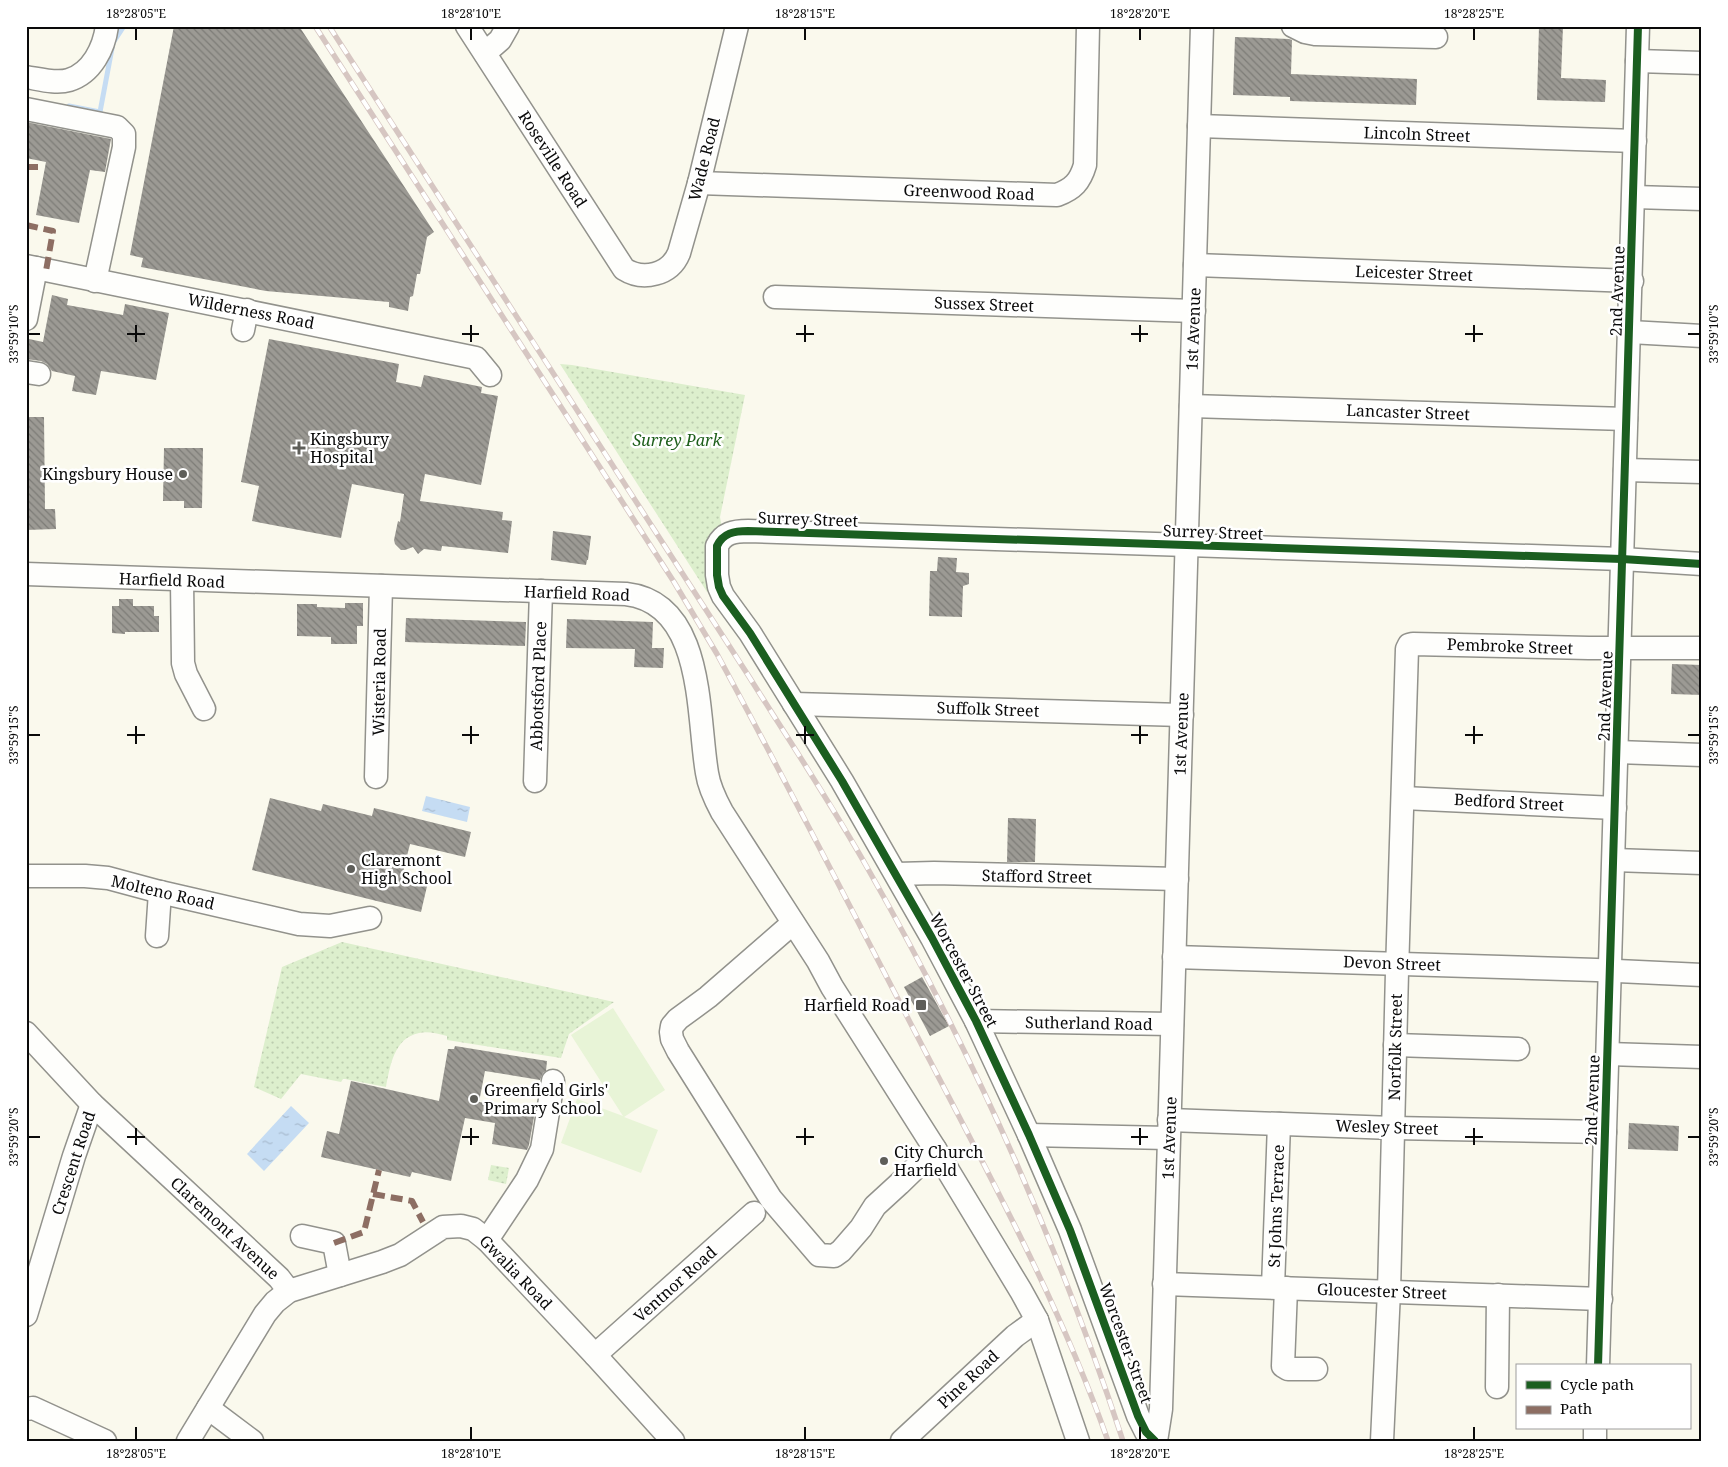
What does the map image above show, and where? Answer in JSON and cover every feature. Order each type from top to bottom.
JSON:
[{"type":"street","points":[[26,77],[55,81],[69,80],[84,72],[93,64],[100,51],[108,26]]},
{"type":"street","name":"Roseville Road","points":[[467,26],[624,269],[630,273],[649,276]]},
{"type":"street","points":[[484,53],[500,40],[508,26]]},
{"type":"street","name":"Wade Road","points":[[649,276],[657,273],[677,259],[699,183],[737,26]]},
{"type":"street","name":"Greenwood Road","points":[[699,183],[1057,195],[1068,191],[1077,184],[1082,176],[1085,165],[1088,26]]},
{"type":"street","name":"1st Avenue","points":[[1155,1441],[1161,1409],[1202,26]]},
{"type":"street","points":[[1293,26],[1305,32],[1315,34],[1436,37]]},
{"type":"street","name":"2nd Avenue","points":[[1598,1364],[1626,419],[1632,281],[1638,26]]},
{"type":"street","points":[[1637,61],[1702,63]]},
{"type":"street","points":[[26,109],[117,127],[124,134],[125,140],[95,281]]},
{"type":"street","name":"Lincoln Street","points":[[1199,126],[1635,140]]},
{"type":"street","points":[[1634,197],[1702,199]]},
{"type":"street","name":"Leicester Street","points":[[1196,265],[1632,281]]},
{"type":"street","points":[[26,319],[31,267]]},
{"type":"street","name":"Wilderness Road","points":[[31,267],[95,281],[189,309],[476,358],[490,375]]},
{"type":"street","name":"Sussex Street","points":[[775,297],[1194,311]]},
{"type":"street","points":[[1630,332],[1702,336]]},
{"type":"street","name":"Lancaster Street","points":[[1191,406],[1626,419]]},
{"type":"street","points":[[1625,470],[1702,472]]},
{"type":"street","name":"Surrey Street","points":[[724,536],[734,532],[748,531],[1622,559],[1702,564]]},
{"type":"street","name":"Worcester Street","points":[[724,536],[717,546],[717,575],[723,596],[750,633],[842,781],[897,874],[976,1021],[1029,1135],[1070,1230],[1138,1416],[1146,1432],[1155,1441]]},
{"type":"street","name":"Harfield Road","points":[[26,574],[541,591],[639,596],[652,601],[673,621],[691,656],[696,678],[707,774],[712,793],[722,812],[1008,1268],[1037,1320],[1078,1441]]},
{"type":"street","points":[[182,580],[183,663],[186,674],[204,709]]},
{"type":"street","name":"Wisteria Road","points":[[376,777],[382,586]]},
{"type":"street","name":"Abbotsford Place","points":[[535,781],[541,591]]},
{"type":"street","name":"Pembroke Street","points":[[1406,654],[1409,645],[1413,644],[1620,648]]},
{"type":"street","points":[[1620,648],[1702,648]]},
{"type":"street","name":"Norfolk Street","points":[[1382,1441],[1389,1291],[1406,654]]},
{"type":"street","name":"Suffolk Street","points":[[794,704],[1182,715]]},
{"type":"street","points":[[1617,752],[1702,755]]},
{"type":"street","name":"Bedford Street","points":[[1402,798],[1615,808]]},
{"type":"street","points":[[1614,860],[1702,863]]},
{"type":"street","name":"Stafford Street","points":[[897,874],[934,873],[1177,880]]},
{"type":"street","name":"Molteno Road","points":[[26,876],[108,878],[299,924],[330,926],[370,918]]},
{"type":"street","points":[[157,936],[160,892]]},
{"type":"street","points":[[792,923],[672,1026],[672,1039],[675,1045],[771,1200],[819,1255],[834,1256],[842,1251],[861,1228],[875,1206],[935,1149]]},
{"type":"street","name":"Devon Street","points":[[1174,957],[1398,963],[1702,975]]},
{"type":"street","name":"Sutherland Road","points":[[976,1021],[1172,1024]]},
{"type":"street","name":"Crescent Road","points":[[26,1032],[92,1104],[74,1156],[26,1315]]},
{"type":"street","points":[[1395,1045],[1518,1049]]},
{"type":"street","points":[[1608,1054],[1702,1057]]},
{"type":"street","points":[[488,1240],[527,1180],[542,1149],[553,1081]]},
{"type":"street","name":"Claremont Avenue","points":[[92,1104],[279,1278],[289,1290],[265,1314],[188,1441]]},
{"type":"street","name":"Wesley Street","points":[[1029,1135],[1279,1124],[1605,1132]]},
{"type":"street","name":"St Johns Terrace","points":[[1279,1124],[1280,1288],[1283,1366],[1288,1370],[1316,1369]]},
{"type":"street","name":"Ventnor Road","points":[[595,1355],[754,1213]]},
{"type":"street","name":"Gwalia Road","points":[[289,1290],[400,1255],[443,1227],[461,1226],[472,1229],[488,1240],[673,1441]]},
{"type":"street","points":[[302,1236],[334,1243],[340,1275]]},
{"type":"street","name":"Gloucester Street","points":[[1164,1284],[1600,1299]]},
{"type":"street","points":[[1497,1387],[1498,1295]]},
{"type":"street","name":"Pine Road","points":[[902,1441],[1015,1336],[1037,1320]]},
{"type":"street","points":[[26,1409],[34,1408],[105,1441]]},
{"type":"street","points":[[208,1408],[252,1441]]},
{"type":"green space","name":"Surrey Park","points":[[560,364],[745,395],[720,517],[722,528],[709,549],[707,592]]},
{"type":"green space","points":[[342,942],[614,1002],[569,1034],[561,1058],[447,1040],[447,1036],[422,1032],[411,1036],[399,1047],[389,1070],[386,1087],[345,1079],[341,1082],[301,1074],[281,1099],[254,1087],[282,967]]},
{"type":"green space","points":[[613,1008],[665,1090],[624,1117],[658,1130],[641,1173],[561,1143],[577,1099],[623,1116],[571,1035]]},
{"type":"green space","points":[[491,1165],[509,1168],[506,1184],[488,1180]]},
{"type":"water","points":[[426,796],[470,807],[467,822],[422,811]]},
{"type":"water","points":[[291,1106],[309,1123],[264,1171],[247,1154]]},
{"type":"building","points":[[174,26],[299,26],[434,232],[427,237],[420,274],[417,274],[408,311],[389,307],[389,302],[266,291],[141,267],[143,258],[130,255]]},
{"type":"building","points":[[1539,26],[1563,26],[1561,78],[1606,80],[1605,102],[1537,100]]},
{"type":"building","points":[[1235,37],[1292,40],[1291,74],[1417,79],[1416,105],[1290,101],[1290,97],[1233,95]]},
{"type":"building","points":[[26,122],[111,139],[105,172],[90,170],[79,223],[36,215],[46,162],[26,158]]},
{"type":"building","points":[[52,295],[68,299],[67,305],[123,315],[125,304],[169,313],[156,380],[101,371],[96,395],[72,391],[75,376],[52,371],[47,364],[41,361],[26,359],[29,339],[43,342]]},
{"type":"building","points":[[269,339],[399,364],[396,382],[421,387],[424,375],[482,387],[481,393],[498,396],[481,485],[425,474],[420,501],[503,512],[502,520],[512,521],[508,553],[442,546],[441,551],[424,549],[418,554],[413,547],[401,550],[394,540],[398,521],[400,522],[404,494],[352,484],[341,538],[252,521],[259,486],[241,482]]},
{"type":"building","points":[[26,417],[44,417],[45,509],[55,509],[56,529],[26,530]]},
{"type":"building","name":"Kingsbury House","points":[[164,448],[203,448],[202,508],[184,508],[184,501],[163,501]]},
{"type":"building","points":[[553,531],[591,536],[586,565],[551,560]]},
{"type":"building","points":[[938,557],[957,558],[956,572],[969,573],[969,584],[963,586],[962,617],[929,616],[930,571],[937,571]]},
{"type":"building","points":[[119,599],[133,599],[133,606],[154,606],[154,616],[159,616],[159,632],[112,633],[112,606],[119,606]]},
{"type":"building","points":[[345,603],[363,603],[363,626],[357,626],[357,644],[331,644],[331,637],[297,636],[297,604],[317,604],[317,607],[345,608]]},
{"type":"building","points":[[406,618],[526,622],[525,646],[405,642]]},
{"type":"building","points":[[567,619],[653,622],[652,648],[664,648],[663,668],[634,667],[635,649],[566,648]]},
{"type":"building","points":[[1672,664],[1702,665],[1702,695],[1671,694]]},
{"type":"building","points":[[270,798],[321,811],[323,804],[372,816],[374,808],[471,832],[465,857],[410,844],[402,876],[428,882],[421,912],[252,870]]},
{"type":"building","points":[[1008,818],[1036,819],[1035,862],[1007,862]]},
{"type":"building","points":[[922,977],[949,1026],[930,1036],[904,987]]},
{"type":"building","points":[[455,1046],[547,1061],[546,1071],[540,1080],[485,1071],[479,1102],[535,1111],[527,1150],[492,1144],[495,1123],[465,1118],[451,1181],[412,1172],[410,1177],[321,1157],[327,1131],[339,1134],[351,1081],[439,1101],[448,1049],[454,1049]]},
{"type":"building","points":[[1629,1123],[1679,1126],[1678,1151],[1628,1149]]},
{"type":"waterway","points":[[69,106],[100,112],[113,43],[124,26]]},
{"type":"railway","points":[[315,26],[674,582],[717,654],[771,754],[1025,1246],[1069,1342],[1108,1441]]},
{"type":"railway","points":[[329,26],[748,675],[854,844],[906,937],[942,1007],[1010,1148],[1070,1293],[1123,1441]]},
{"type":"marked path","points":[[26,167],[41,167]]},
{"type":"marked path","points":[[26,225],[53,231],[46,271]]},
{"type":"marked path","points":[[334,1243],[364,1232],[379,1170]]},
{"type":"marked path","points":[[373,1194],[412,1201],[423,1222]]},
{"type":"cycle path","points":[[1598,1364],[1638,26]]},
{"type":"cycle path","points":[[1155,1441],[1146,1432],[1138,1416],[1070,1230],[1029,1135],[976,1021],[932,938],[842,781],[750,633],[723,596],[717,575],[717,546],[719,542],[729,534],[748,531],[1622,559],[1702,564]]},
{"type":"place","name":"Kingsbury Hospital","points":[[299,448]]},
{"type":"place","name":"Kingsbury House","points":[[183,474]]},
{"type":"place","name":"Claremont High School","points":[[351,869]]},
{"type":"place","name":"Harfield Road","points":[[921,1005]]},
{"type":"place","name":"Greenfield Girls' Primary School","points":[[474,1099]]},
{"type":"place","name":"City Church Harfield","points":[[884,1161]]}]
